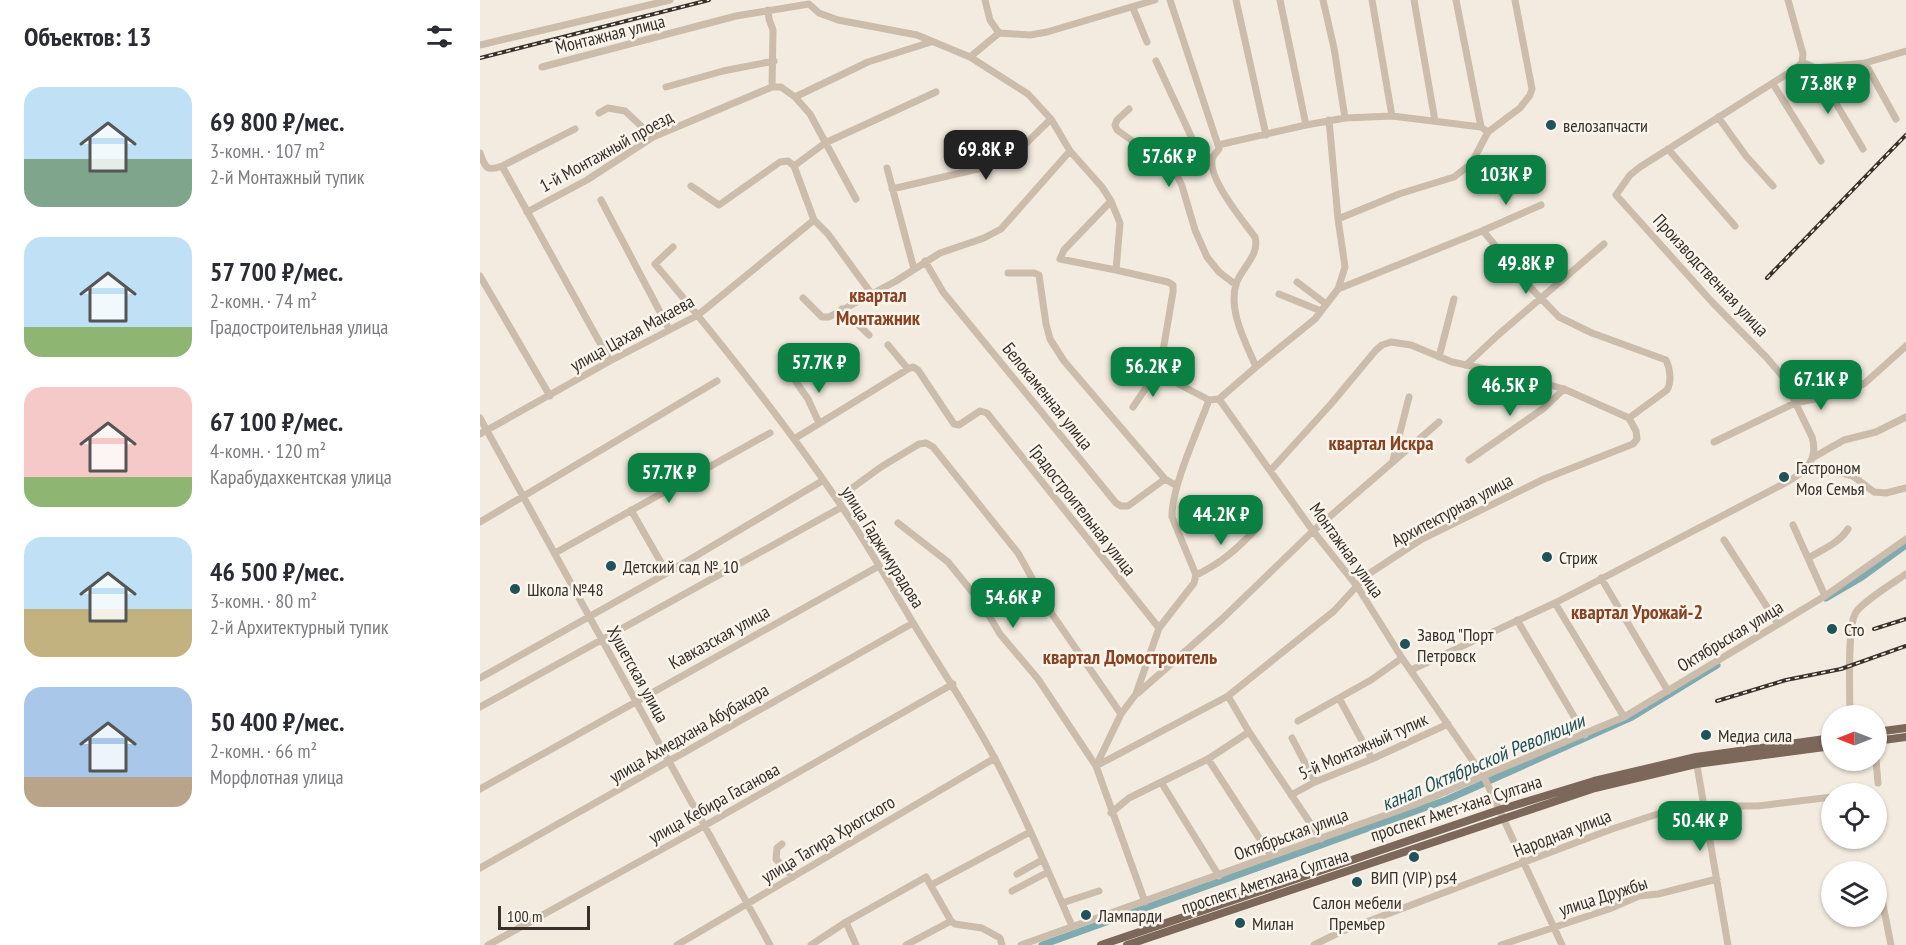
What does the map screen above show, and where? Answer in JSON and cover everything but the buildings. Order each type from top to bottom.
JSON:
[{"type":"main road","points":[[1887,731],[1906,728]]},
{"type":"main road","points":[[1887,740],[1906,737]]},
{"type":"main road","name":"проспект Амет-хана Султана","points":[[1101,945],[1130,942],[1594,781],[1821,740]]},
{"type":"main road","points":[[1696,761],[1821,747]]},
{"type":"street","points":[[480,45],[670,0]]},
{"type":"street","points":[[985,0],[990,20],[999,33]]},
{"type":"street","points":[[970,57],[999,33],[1030,35],[1047,32],[1155,0]]},
{"type":"street","points":[[1170,0],[1218,145],[1219,149],[1212,160]]},
{"type":"street","points":[[1236,0],[1266,135]]},
{"type":"street","points":[[1280,0],[1306,125]]},
{"type":"street","points":[[1323,0],[1334,48],[1345,118]]},
{"type":"street","points":[[1372,0],[1392,116]]},
{"type":"street","points":[[1414,0],[1435,121]]},
{"type":"street","points":[[1456,0],[1481,127]]},
{"type":"street","points":[[1338,219],[1454,177],[1471,164],[1488,132],[1520,108],[1530,96],[1532,89],[1515,0]]},
{"type":"street","points":[[1788,0],[1801,46],[1802,62],[1815,68],[1865,63],[1905,52]]},
{"type":"street","name":"Монтажная улица","points":[[542,67],[736,16],[809,4],[819,13],[838,20],[917,35],[970,57],[1028,94],[1051,119],[1071,151],[1111,201],[1120,223],[1116,270]]},
{"type":"street","points":[[1133,8],[1147,42]]},
{"type":"street","points":[[768,10],[773,30],[772,87],[781,87],[795,97],[810,114],[856,199]]},
{"type":"street","points":[[795,97],[868,62],[932,42]]},
{"type":"street","points":[[666,87],[723,71],[774,61]]},
{"type":"street","points":[[1156,61],[1197,149],[1212,160],[1221,189],[1255,237],[1257,244],[1255,251],[1236,285],[1235,301],[1238,320],[1256,367]]},
{"type":"street","name":"Производственная улица","points":[[1802,62],[1794,71],[1718,117],[1630,175],[1616,195],[1783,377],[1812,437],[1815,447],[1814,457]]},
{"type":"street","points":[[1865,63],[1896,119]]},
{"type":"street","points":[[1815,68],[1863,149]]},
{"type":"street","points":[[1773,84],[1821,161]]},
{"type":"street","name":"1-й Монтажный проезд","points":[[526,212],[587,180],[653,137],[772,87]]},
{"type":"street","points":[[794,166],[825,143],[936,92]]},
{"type":"street","points":[[599,113],[608,108],[625,111],[653,137]]},
{"type":"street","points":[[1129,109],[1117,120],[1115,125],[1117,130],[1175,171],[1182,186],[1195,230],[1207,257],[1219,272],[1236,285]]},
{"type":"street","points":[[1218,145],[1345,118],[1392,116],[1481,127],[1488,132]]},
{"type":"street","points":[[1718,117],[1746,156],[1773,186]]},
{"type":"street","points":[[892,189],[999,164],[1014,155],[1051,119]]},
{"type":"street","points":[[1111,201],[1068,246],[1060,259],[1116,270],[1173,285],[1163,351],[1164,374],[1209,400],[1219,399],[1300,332],[1321,311],[1338,289],[1345,267],[1329,120]]},
{"type":"street","points":[[480,153],[485,165],[494,169],[574,129]]},
{"type":"street","points":[[1668,149],[1735,226]]},
{"type":"street","points":[[802,298],[822,317],[829,317],[896,281],[940,253],[984,238],[1001,229],[1071,151]]},
{"type":"street","points":[[691,186],[718,205],[780,162],[788,161],[794,166],[814,220],[828,234],[871,293]]},
{"type":"street","points":[[502,166],[610,361]]},
{"type":"street","points":[[887,168],[914,268]]},
{"type":"street","points":[[601,200],[669,329]]},
{"type":"street","points":[[1338,289],[1541,205]]},
{"type":"street","name":"улица Цахая Макаева","points":[[483,432],[698,315],[814,220]]},
{"type":"street","points":[[1271,470],[1382,345],[1391,342],[1411,345],[1438,357],[1466,365],[1515,375],[1563,389],[1629,418],[1668,390],[1670,386],[1669,366],[1666,360],[1570,324],[1559,317],[1482,231]]},
{"type":"street","points":[[1466,365],[1604,244]]},
{"type":"street","name":"улица Гаджимурадова","points":[[673,247],[655,264],[794,438],[822,481],[837,499],[952,684],[995,758],[1072,926]]},
{"type":"street","name":"Белокаменная улица","points":[[925,261],[943,292],[1116,503],[1128,506],[1164,479]]},
{"type":"street","name":"Белокаменная улица","points":[[1008,273],[1039,275],[1050,339],[1064,362],[1164,479],[1178,486]]},
{"type":"street","points":[[480,276],[550,396]]},
{"type":"street","points":[[1297,282],[1326,304]]},
{"type":"street","points":[[1279,294],[1321,311]]},
{"type":"street","points":[[1438,357],[1454,299]]},
{"type":"street","points":[[842,309],[869,335]]},
{"type":"street","points":[[794,438],[911,368],[888,345]]},
{"type":"street","points":[[1714,442],[1795,403],[1844,393],[1865,383],[1906,346]]},
{"type":"street","name":"Градостроительная улица","points":[[911,368],[918,370],[954,424],[963,424],[980,411],[987,413],[1159,627]]},
{"type":"street","points":[[1133,406],[1152,379],[1156,375],[1164,374]]},
{"type":"street","points":[[794,379],[808,399],[819,423]]},
{"type":"street","points":[[480,522],[717,381]]},
{"type":"street","points":[[1469,460],[1544,408],[1563,389]]},
{"type":"street","points":[[1393,460],[1409,397]]},
{"type":"street","name":"Монтажная улица","points":[[1219,399],[1314,531],[1357,586],[1402,658],[1485,780],[1562,945]]},
{"type":"street","points":[[1136,694],[1159,627],[1194,583],[1196,575],[1172,517],[1172,509],[1209,400]]},
{"type":"street","points":[[1411,670],[1555,603],[1778,486],[1804,471],[1814,457],[1844,440],[1870,434],[1906,417]]},
{"type":"street","name":"Хушетская улица","points":[[480,418],[483,432],[524,496],[770,945]]},
{"type":"street","name":"Архитектурная улица","points":[[1096,766],[1228,696],[1334,611],[1367,575],[1422,539],[1544,479],[1633,444],[1637,439],[1636,431],[1629,418]]},
{"type":"street","points":[[1096,766],[1120,714],[1136,694],[1393,460],[1439,422]]},
{"type":"street","points":[[555,553],[770,433]]},
{"type":"street","points":[[837,499],[881,467],[919,444],[926,443],[933,447],[1018,553],[1052,614],[1120,714]]},
{"type":"street","points":[[1804,471],[1842,473],[1853,476],[1874,492],[1887,493],[1906,488]]},
{"type":"street","points":[[480,678],[589,618],[822,481]]},
{"type":"street","points":[[480,707],[842,507]]},
{"type":"street","points":[[631,510],[667,573]]},
{"type":"street","points":[[898,523],[955,570],[982,604],[1000,634],[1038,679],[1096,766],[1111,813],[1145,902]]},
{"type":"street","points":[[1793,525],[1825,596]]},
{"type":"street","points":[[1808,558],[1837,542],[1848,529]]},
{"type":"street","points":[[1196,575],[1213,567],[1236,550],[1255,530]]},
{"type":"street","points":[[1725,540],[1778,624]]},
{"type":"street","name":"Октябрьская улица","points":[[1021,945],[1485,780],[1586,735],[1624,717],[1825,596],[1906,540]]},
{"type":"street","name":"Кавказская улица","points":[[480,789],[879,566]]},
{"type":"street","points":[[1850,705],[1851,646],[1855,614],[1861,606],[1906,574]]},
{"type":"street","points":[[1601,578],[1668,691]]},
{"type":"street","points":[[1555,603],[1624,717]]},
{"type":"street","points":[[1517,620],[1586,735]]},
{"type":"street","name":"улица Ахмедхана Абубакара","points":[[480,868],[913,622]]},
{"type":"street","points":[[1298,721],[1371,680],[1402,658]]},
{"type":"street","name":"улица Кебира Гасанова","points":[[488,945],[705,826],[952,684]]},
{"type":"street","points":[[1228,696],[1249,732],[1321,839]]},
{"type":"street","points":[[1339,698],[1372,759]]},
{"type":"street","name":"5-й Монтажный тупик","points":[[1291,795],[1315,782],[1448,724]]},
{"type":"street","points":[[1111,813],[1129,798],[1208,759],[1249,732]]},
{"type":"street","points":[[1292,738],[1315,782]]},
{"type":"street","name":"улица Тагира Хрюгского","points":[[677,945],[995,758]]},
{"type":"street","points":[[1208,759],[1270,856]]},
{"type":"street","points":[[1696,761],[1706,807],[1728,945]]},
{"type":"street","points":[[1876,771],[1878,783]]},
{"type":"street","points":[[1161,782],[1219,876]]},
{"type":"street","name":"Народная улица","points":[[1315,945],[1340,932],[1676,808],[1758,806],[1821,798]]},
{"type":"street","points":[[931,885],[1030,832]]},
{"type":"street","points":[[782,844],[777,848],[776,859],[793,878]]},
{"type":"street","points":[[1017,874],[1042,860]]},
{"type":"street","points":[[1012,891],[1048,872]]},
{"type":"street","points":[[812,945],[846,922],[926,877],[951,921],[955,924],[982,928],[1000,938],[1002,945]]},
{"type":"street","name":"улица Дружбы","points":[[1501,945],[1609,909],[1625,900],[1717,879]]},
{"type":"street","points":[[1062,903],[1099,891]]},
{"type":"street","points":[[906,945],[951,921]]},
{"type":"street","points":[[846,922],[856,945]]},
{"type":"street","points":[[1887,925],[1891,945]]},
{"type":"street","points":[[1315,945],[1321,945]]},
{"type":"waterway","name":"канал Октябрьской Революции","points":[[1826,598],[1862,577],[1906,545]]},
{"type":"waterway","name":"канал Октябрьской Революции","points":[[1042,945],[1446,800],[1632,717],[1717,665]]},
{"type":"railway","points":[[480,58],[709,0]]},
{"type":"railway","points":[[1767,278],[1906,135]]},
{"type":"railway","points":[[1874,629],[1906,619]]},
{"type":"railway","points":[[1717,701],[1786,680],[1841,669],[1906,646]]},
{"type":"place","name":"велозапчасти","points":[[1551,125]]},
{"type":"place","name":"Гастроном Моя Семья","points":[[1784,477]]},
{"type":"place","name":"Стриж","points":[[1547,557]]},
{"type":"place","name":"Детский сад № 10","points":[[611,566]]},
{"type":"place","name":"Школа №48","points":[[515,589]]},
{"type":"place","name":"Сто","points":[[1832,629]]},
{"type":"place","name":"Завод \"Порт Петровск","points":[[1405,644]]},
{"type":"place","name":"Медиа сила","points":[[1706,735]]},
{"type":"place","name":"ВИП (VIP) ps4","points":[[1414,857]]},
{"type":"place","name":"Салон мебели Премьер","points":[[1357,882]]},
{"type":"place","name":"Лампарди","points":[[1086,915]]},
{"type":"place","name":"Милан","points":[[1240,923]]},
{"type":"district","name":"квартал Монтажник","points":[[878,306]]},
{"type":"district","name":"квартал Искра","points":[[1381,443]]},
{"type":"district","name":"квартал Урожай-2","points":[[1637,612]]},
{"type":"district","name":"квартал Домостроитель","points":[[1130,657]]}]
